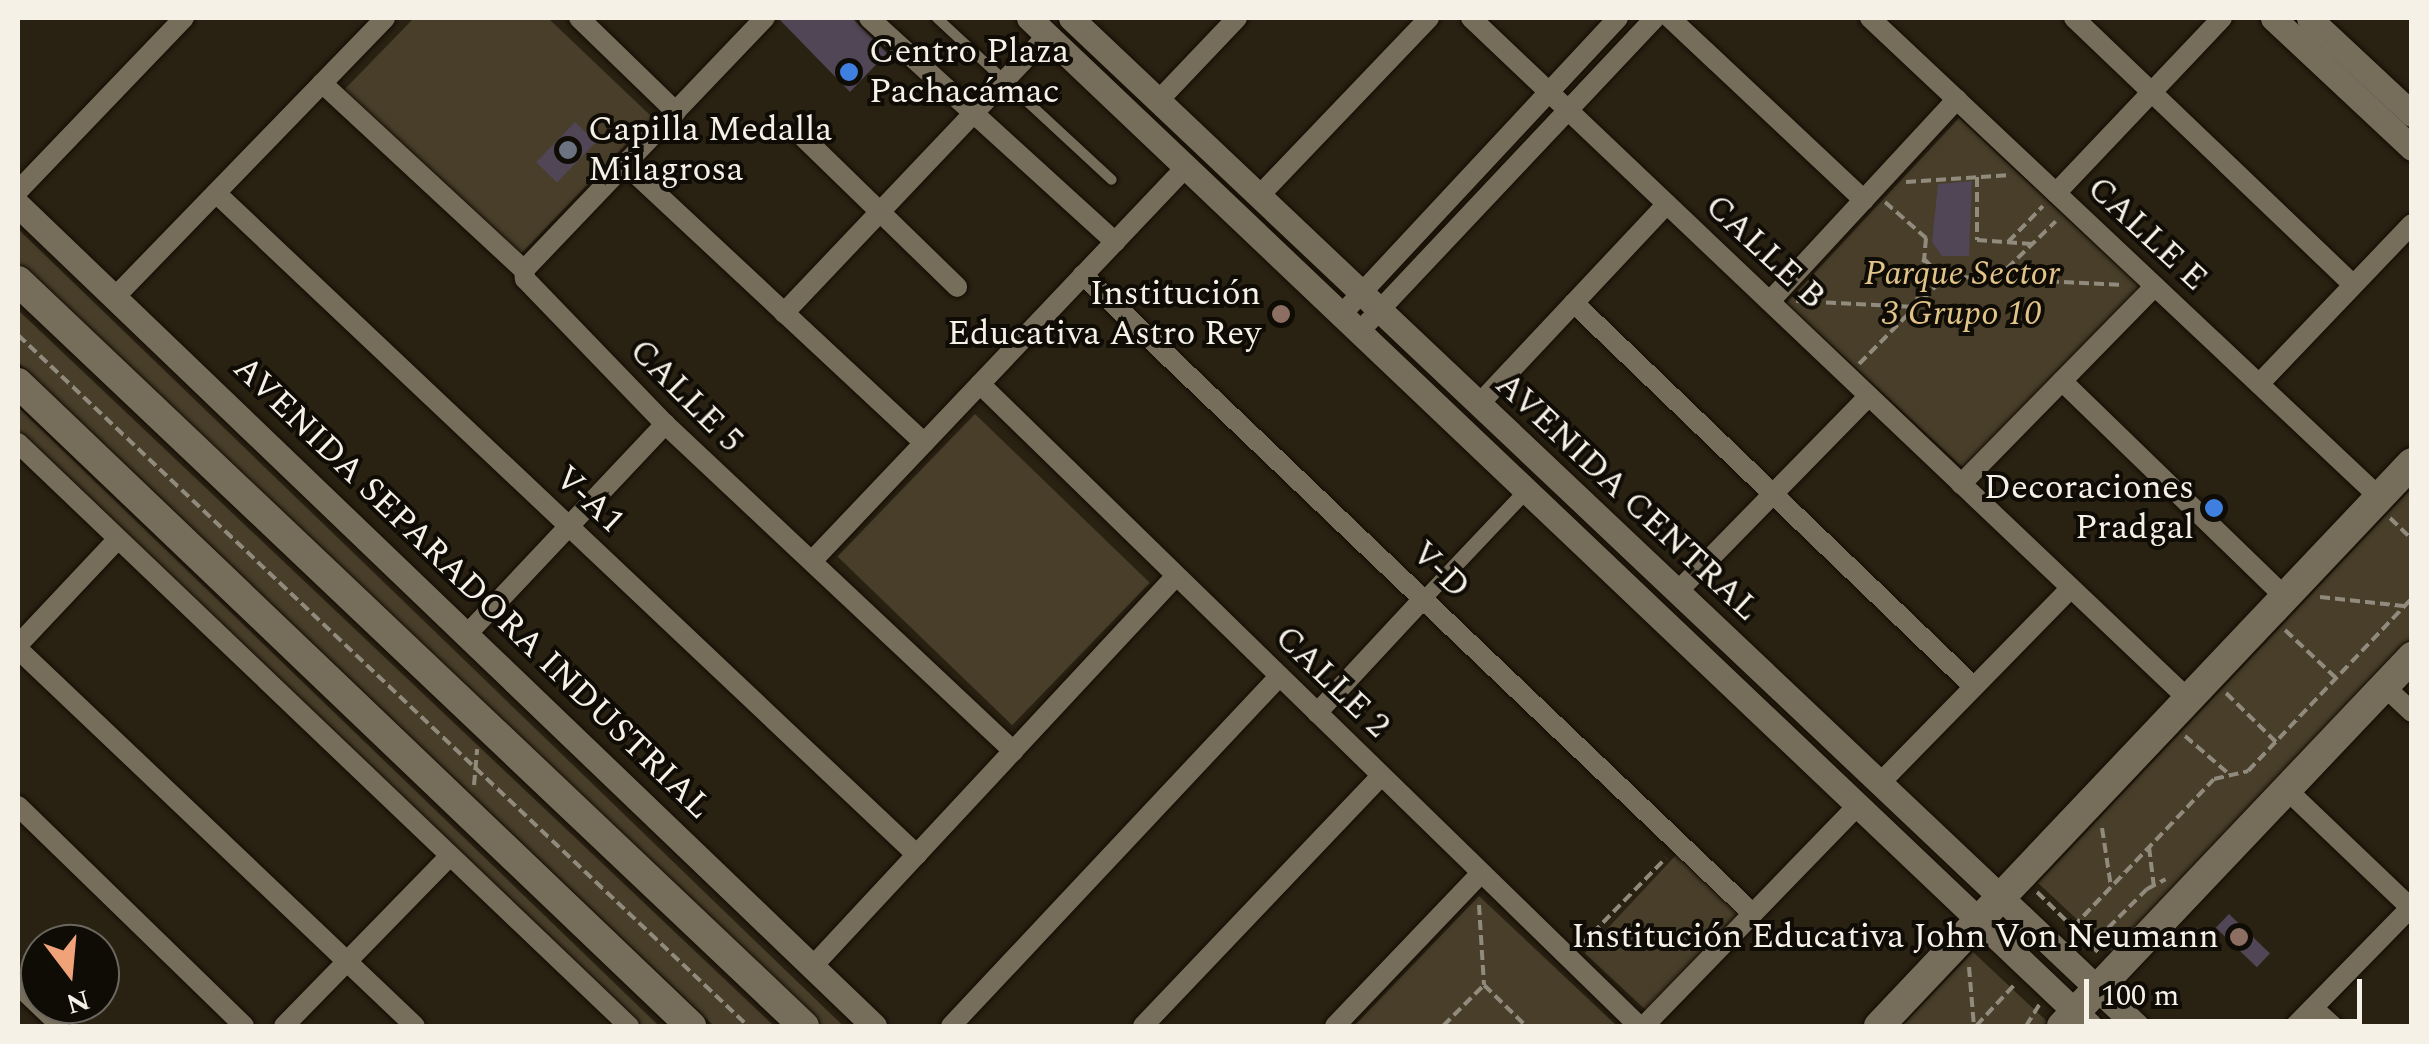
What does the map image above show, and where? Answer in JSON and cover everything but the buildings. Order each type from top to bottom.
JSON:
[{"type":"main road","points":[[18,281],[804,1026]]},
{"type":"main road","points":[[18,383],[690,1026]]},
{"type":"main road","points":[[1879,1026],[2412,463]]},
{"type":"main road","points":[[2076,1022],[2107,979],[2412,657]]},
{"type":"street","points":[[18,191],[184,18]]},
{"type":"street","points":[[115,297],[385,18]]},
{"type":"street","points":[[579,18],[676,112]]},
{"type":"street","points":[[524,270],[766,18]]},
{"type":"street","points":[[869,18],[1115,242]]},
{"type":"street","name":"AVENIDA CENTRAL","points":[[1072,18],[2000,898],[2107,979],[2137,1026]]},
{"type":"street","points":[[1159,100],[1237,18]]},
{"type":"street","points":[[1259,196],[1429,18]]},
{"type":"street","name":"CALLE B","points":[[1471,18],[1666,204],[1779,301],[1870,387],[1961,484],[2188,699]]},
{"type":"street","points":[[1370,303],[1549,92],[1618,18]]},
{"type":"street","points":[[1350,324],[1569,110],[1655,18]]},
{"type":"street","points":[[1670,18],[1877,199]]},
{"type":"street","name":"CALLE E","points":[[1870,18],[1957,99],[2045,197],[2155,286],[2380,497]]},
{"type":"street","points":[[2074,18],[2353,286]]},
{"type":"street","points":[[2045,197],[2222,18]]},
{"type":"street","points":[[2272,18],[2412,148]]},
{"type":"street","points":[[2309,18],[2412,114]]},
{"type":"street","points":[[784,313],[1003,84],[1039,26]]},
{"type":"street","name":"AVENIDA CENTRAL","points":[[1039,26],[2076,1022]]},
{"type":"street","name":"CALLE 5","points":[[322,83],[524,270],[525,279],[665,424],[1014,751]]},
{"type":"street","points":[[1779,301],[1877,199],[1957,99]]},
{"type":"street","points":[[803,136],[956,287]]},
{"type":"street","points":[[626,164],[924,443]]},
{"type":"street","points":[[812,561],[1186,167]]},
{"type":"street","name":"V-A1","points":[[216,193],[917,854]]},
{"type":"street","points":[[1478,404],[1666,204]]},
{"type":"street","name":"AVENIDA SEPARADORA INDUSTRIAL","points":[[18,206],[874,1026]]},
{"type":"street","points":[[2259,384],[2412,224]]},
{"type":"street","name":"V-D","points":[[1084,275],[1752,913]]},
{"type":"street","points":[[1961,484],[2155,286]]},
{"type":"street","points":[[1574,302],[1974,687]]},
{"type":"street","points":[[2062,381],[2284,596]]},
{"type":"street","name":"CALLE 2","points":[[980,384],[1641,1026]]},
{"type":"street","points":[[1676,592],[1773,494],[1870,387]]},
{"type":"street","points":[[472,629],[665,424]]},
{"type":"street","points":[[20,451],[630,1026]]},
{"type":"street","points":[[1317,713],[1525,491]]},
{"type":"street","points":[[117,540],[18,648],[415,1026]]},
{"type":"street","points":[[812,967],[1176,576]]},
{"type":"street","points":[[1879,784],[2071,588]]},
{"type":"street","points":[[951,1026],[1280,676]]},
{"type":"street","points":[[2384,686],[2412,712]]},
{"type":"street","points":[[1143,1026],[1381,776]]},
{"type":"street","points":[[2286,789],[2411,908],[2295,1026]]},
{"type":"street","points":[[18,806],[244,1026]]},
{"type":"street","points":[[1641,1026],[1856,807]]},
{"type":"street","points":[[284,1026],[449,857]]},
{"type":"street","points":[[1335,1026],[1481,873]]},
{"type":"street","points":[[18,985],[61,1026]]},
{"type":"street","points":[[2314,1008],[2333,1026]]},
{"type":"lane","points":[[937,18],[1003,84],[1112,180]]},
{"type":"path","points":[[2001,162],[2025,184]]},
{"type":"path","points":[[1912,170],[1901,182],[2015,175]]},
{"type":"path","points":[[1978,178],[1977,240],[2032,244]]},
{"type":"path","points":[[1996,280],[2060,217],[2045,197],[2008,242]]},
{"type":"path","points":[[1877,199],[1926,238],[1916,306]]},
{"type":"path","points":[[1924,259],[1940,274]]},
{"type":"path","points":[[2118,272],[2132,286]]},
{"type":"path","points":[[1959,278],[2132,286]]},
{"type":"path","points":[[1858,365],[1940,282]]},
{"type":"path","points":[[1779,301],[1802,286]]},
{"type":"path","points":[[2119,300],[2132,286]]},
{"type":"path","points":[[1779,301],[1916,306]]},
{"type":"path","points":[[1779,301],[1802,314]]},
{"type":"path","points":[[18,335],[748,1026]]},
{"type":"path","points":[[1844,352],[1858,365],[1870,387]]},
{"type":"path","points":[[2284,596],[2404,606]]},
{"type":"path","points":[[2284,596],[2336,678]]},
{"type":"path","points":[[2073,927],[2214,778],[2248,772],[2412,598]]},
{"type":"path","points":[[2188,699],[2276,742]]},
{"type":"path","points":[[2188,699],[2230,775]]},
{"type":"path","points":[[469,815],[478,714]]},
{"type":"path","points":[[2098,795],[2111,887]]},
{"type":"path","points":[[1568,958],[1680,844]]},
{"type":"path","points":[[2149,847],[2158,924]]},
{"type":"path","points":[[2021,876],[2073,927],[2107,979]]},
{"type":"path","points":[[1479,899],[1492,912]]},
{"type":"path","points":[[1465,913],[1479,899]]},
{"type":"path","points":[[1479,899],[1484,985],[1526,1026]]},
{"type":"path","points":[[1953,948],[1969,965],[1975,1026]]},
{"type":"path","points":[[1975,1026],[2019,979]]},
{"type":"path","points":[[1443,1026],[1484,985]]},
{"type":"green space","points":[[414,18],[548,18],[652,117],[516,259],[341,93]]},
{"type":"green space","name":"Parque Sector 3 Grupo 10","points":[[1959,118],[2140,286],[1967,471],[1786,303]]},
{"type":"green space","points":[[18,229],[843,1026],[786,1026],[18,285]]},
{"type":"green space","points":[[18,310],[774,1026],[714,1026],[18,362]]},
{"type":"green space","points":[[18,407],[659,1026],[623,1026],[18,442]]},
{"type":"green space","points":[[975,414],[1150,583],[1012,725],[837,556]]},
{"type":"green space","points":[[2411,489],[2411,643],[2115,955],[2038,883]]},
{"type":"green space","points":[[1676,855],[1740,915],[1649,1013],[1585,953]]},
{"type":"green space","points":[[1479,896],[1617,1026],[1354,1026]]},
{"type":"green space","points":[[1973,952],[2052,1026],[1902,1026]]},
{"type":"place","name":"Centro Plaza Pachacámac","points":[[849,72]]},
{"type":"place","name":"Capilla Medalla Milagrosa","points":[[568,150]]},
{"type":"place","name":"Institución Educativa Astro Rey","points":[[1281,314]]},
{"type":"place","name":"Decoraciones Pradgal","points":[[2214,508]]},
{"type":"place","name":"Institución Educativa John Von Neumann","points":[[2239,937]]}]
